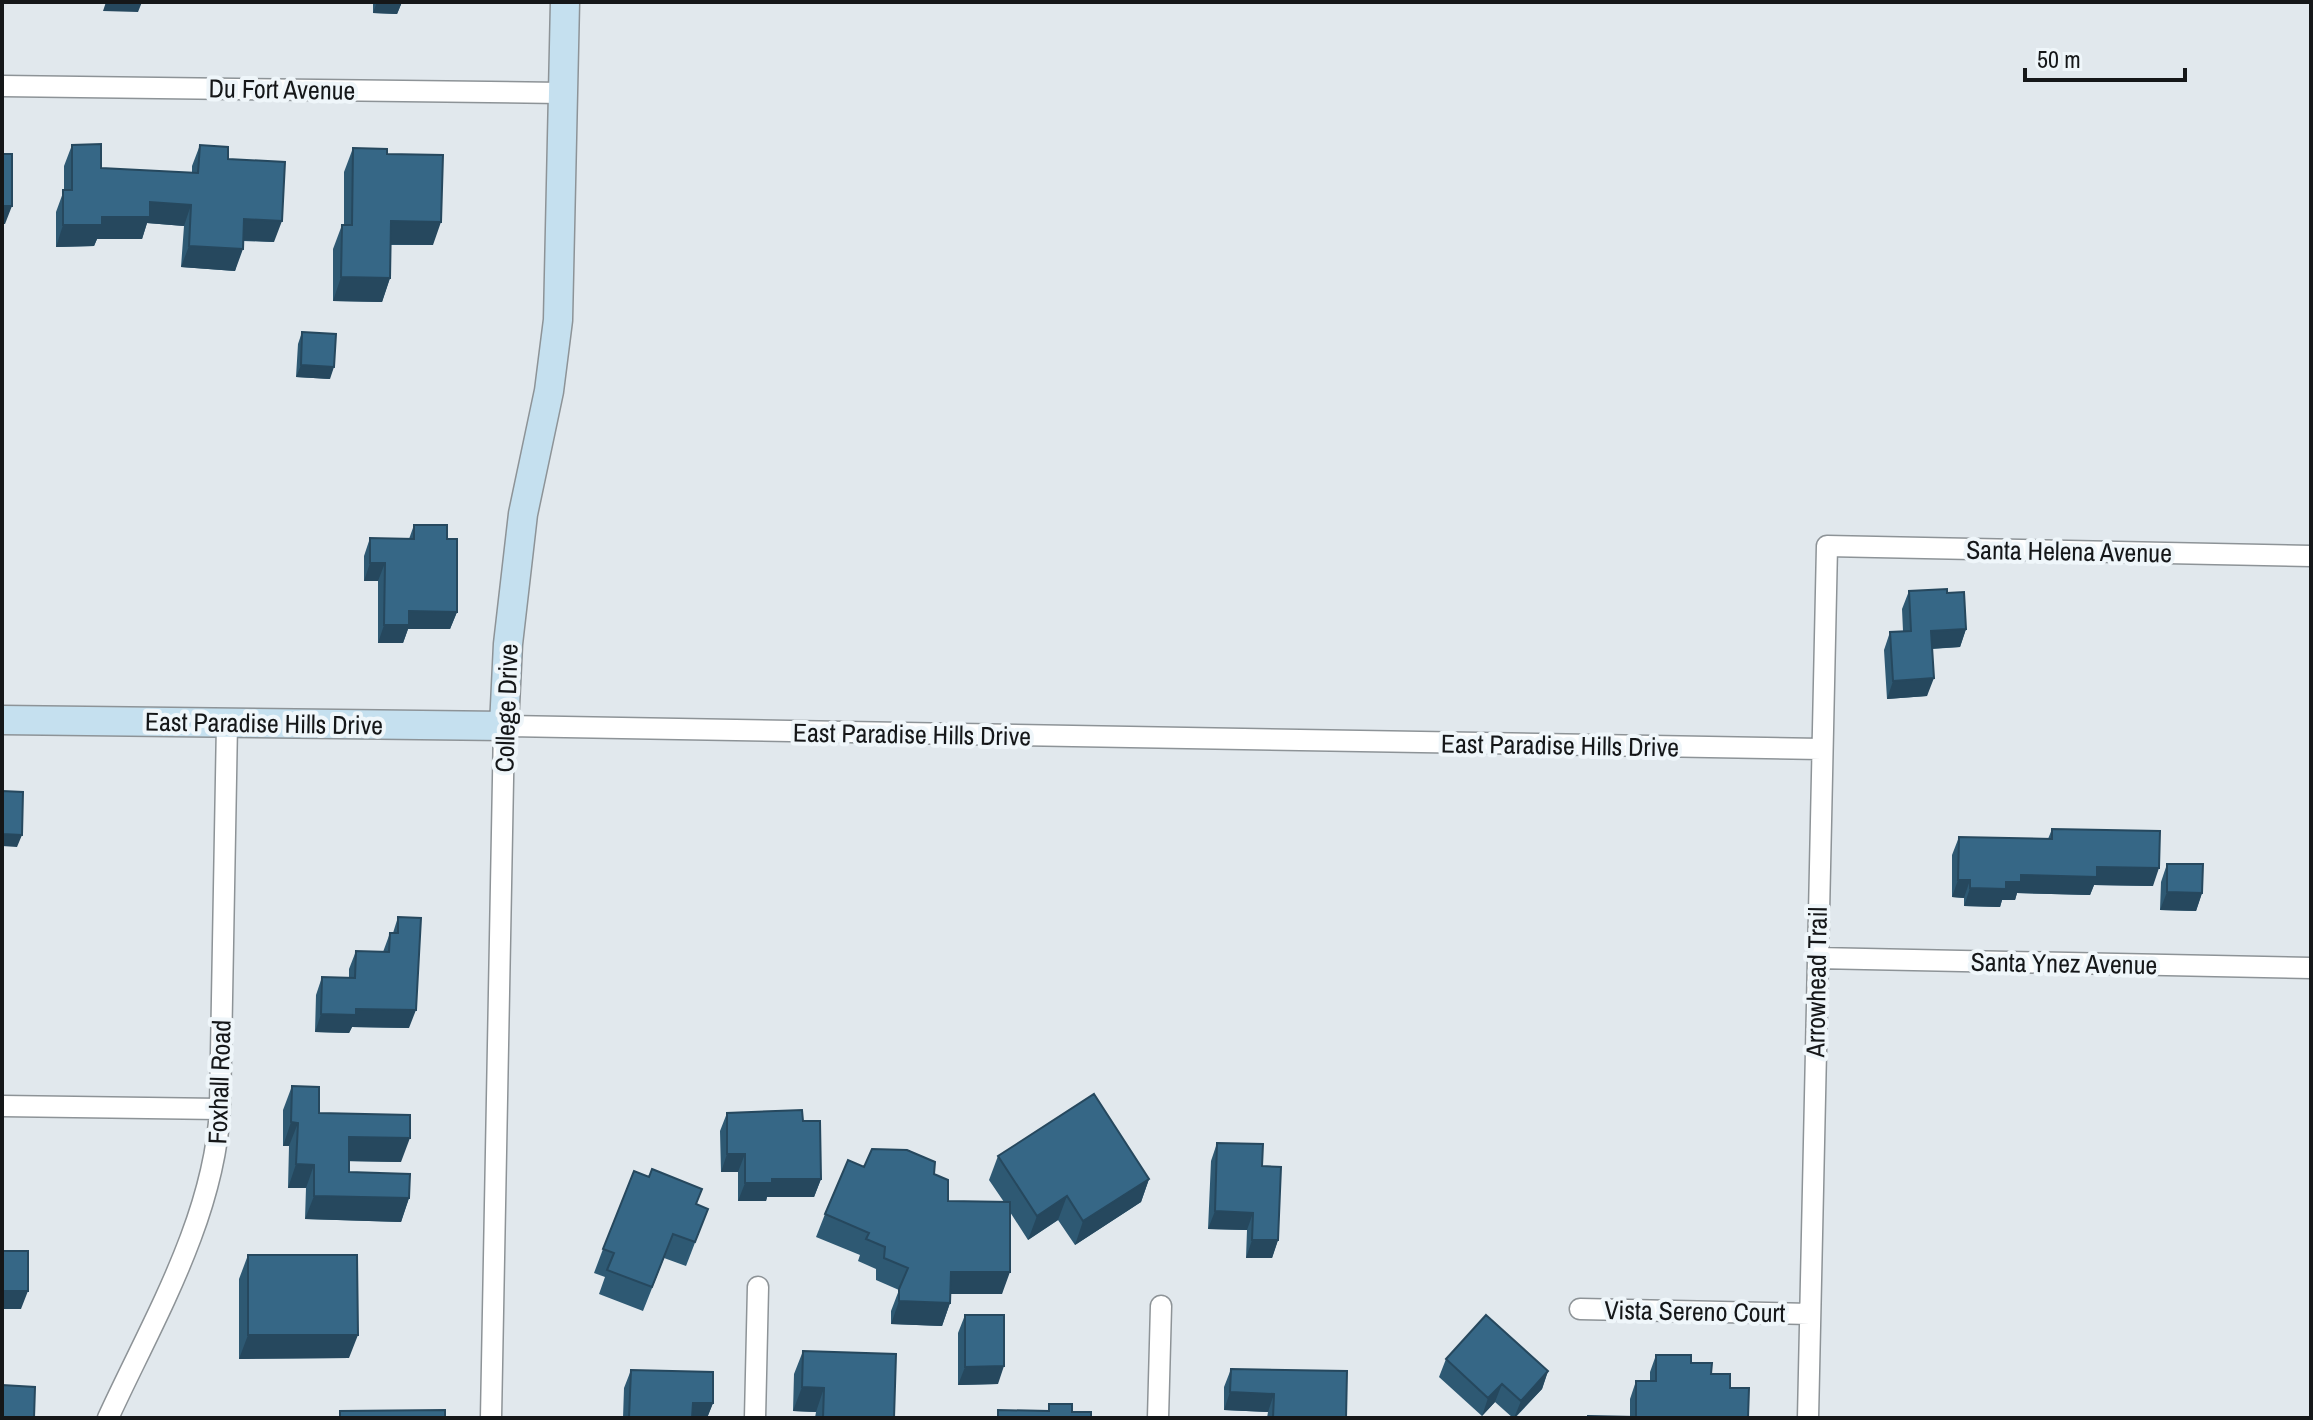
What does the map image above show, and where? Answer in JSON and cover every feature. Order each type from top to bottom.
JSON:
[{"type":"main road","name":"College Drive","points":[[504,726],[508,644],[523,514],[555,345],[565,2]]},
{"type":"main road","name":"East Paradise Hills Drive","points":[[2,720],[504,726]]},
{"type":"street","name":"Du Fort Avenue","points":[[2,86],[562,93]]},
{"type":"street","name":"Santa Helena Avenue","points":[[1827,546],[2311,556]]},
{"type":"street","name":"Arrowhead Trail","points":[[1808,1418],[1827,546]]},
{"type":"street","name":"Foxhall Road","points":[[108,1418],[199,1218],[216,1159],[220,1109],[227,723]]},
{"type":"street","name":"East Paradise Hills Drive","points":[[504,726],[1821,749]]},
{"type":"street","name":"College Drive","points":[[491,1418],[504,726]]},
{"type":"street","name":"Santa Ynez Avenue","points":[[1817,958],[2311,968]]},
{"type":"street","points":[[2,1106],[220,1109]]},
{"type":"street","points":[[755,1418],[758,1287]]},
{"type":"street","points":[[1158,1418],[1161,1306]]},
{"type":"street","name":"Vista Sereno Court","points":[[1580,1309],[1810,1314]]},
{"type":"building","points":[[101,144],[101,168],[198,173],[200,145],[228,147],[228,159],[285,162],[282,221],[244,219],[243,249],[189,246],[191,205],[150,202],[150,217],[102,217],[102,225],[63,225],[63,190],[72,190],[72,145]]},
{"type":"building","points":[[353,148],[387,149],[387,154],[443,155],[441,222],[391,221],[390,278],[341,277],[342,225],[352,225]]},
{"type":"building","points":[[2,154],[12,154],[12,206],[2,206]]},
{"type":"building","points":[[302,332],[336,334],[334,367],[301,365]]},
{"type":"building","points":[[414,525],[447,525],[447,539],[457,539],[457,612],[409,611],[409,625],[384,625],[385,563],[370,563],[370,538],[414,539]]},
{"type":"building","points":[[1947,589],[1947,593],[1964,592],[1966,629],[1931,631],[1934,678],[1893,681],[1890,632],[1911,631],[1909,591]]},
{"type":"building","points":[[2,791],[23,792],[22,835],[2,834]]},
{"type":"building","points":[[2052,829],[2160,831],[2159,868],[2097,867],[2097,877],[2021,875],[2021,882],[2006,882],[2006,889],[1970,888],[1970,880],[1958,880],[1959,837],[2052,839]]},
{"type":"building","points":[[2167,864],[2203,864],[2202,893],[2167,892]]},
{"type":"building","points":[[398,917],[421,918],[416,1010],[356,1009],[356,1015],[321,1014],[322,977],[355,978],[356,951],[389,952],[390,933],[398,933]]},
{"type":"building","points":[[292,1086],[319,1087],[319,1113],[410,1115],[410,1138],[349,1137],[349,1172],[410,1174],[409,1198],[314,1196],[314,1165],[296,1164],[298,1123],[291,1122]]},
{"type":"building","points":[[1094,1094],[1149,1179],[1083,1221],[1067,1196],[1037,1216],[998,1156]]},
{"type":"building","points":[[802,1110],[803,1121],[820,1121],[821,1179],[772,1179],[772,1183],[745,1183],[745,1154],[727,1154],[727,1113]]},
{"type":"building","points":[[1217,1143],[1263,1144],[1262,1166],[1281,1167],[1278,1240],[1252,1240],[1253,1213],[1215,1211]]},
{"type":"building","points":[[872,1149],[907,1150],[935,1162],[934,1174],[948,1180],[948,1201],[1010,1202],[1010,1272],[951,1272],[950,1303],[899,1301],[899,1289],[908,1268],[884,1258],[885,1247],[866,1239],[869,1233],[825,1214],[848,1160],[864,1167]]},
{"type":"building","points":[[652,1169],[702,1189],[696,1204],[708,1209],[695,1242],[673,1234],[652,1287],[607,1270],[614,1253],[603,1249],[634,1171],[649,1177]]},
{"type":"building","points":[[2,1251],[28,1251],[28,1291],[2,1291]]},
{"type":"building","points":[[248,1255],[357,1255],[358,1335],[248,1335]]},
{"type":"building","points":[[965,1315],[1004,1315],[1004,1366],[965,1367]]},
{"type":"building","points":[[1486,1315],[1548,1371],[1521,1401],[1502,1384],[1488,1398],[1446,1359]]},
{"type":"building","points":[[803,1351],[896,1354],[894,1418],[823,1418],[824,1388],[802,1387]]},
{"type":"building","points":[[1656,1355],[1691,1355],[1691,1363],[1712,1363],[1711,1374],[1730,1374],[1730,1388],[1749,1388],[1748,1418],[1588,1418],[1636,1417],[1636,1381],[1656,1381]]},
{"type":"building","points":[[1231,1369],[1347,1371],[1346,1418],[1273,1418],[1274,1394],[1230,1392]]},
{"type":"building","points":[[631,1370],[713,1372],[713,1403],[693,1403],[692,1418],[629,1418]]},
{"type":"building","points":[[2,1385],[35,1387],[34,1418],[2,1418]]},
{"type":"building","points":[[1049,1404],[1072,1404],[1072,1412],[1091,1412],[1091,1418],[998,1418],[998,1410],[1049,1411]]},
{"type":"building","points":[[445,1410],[445,1418],[340,1418],[340,1411]]}]
